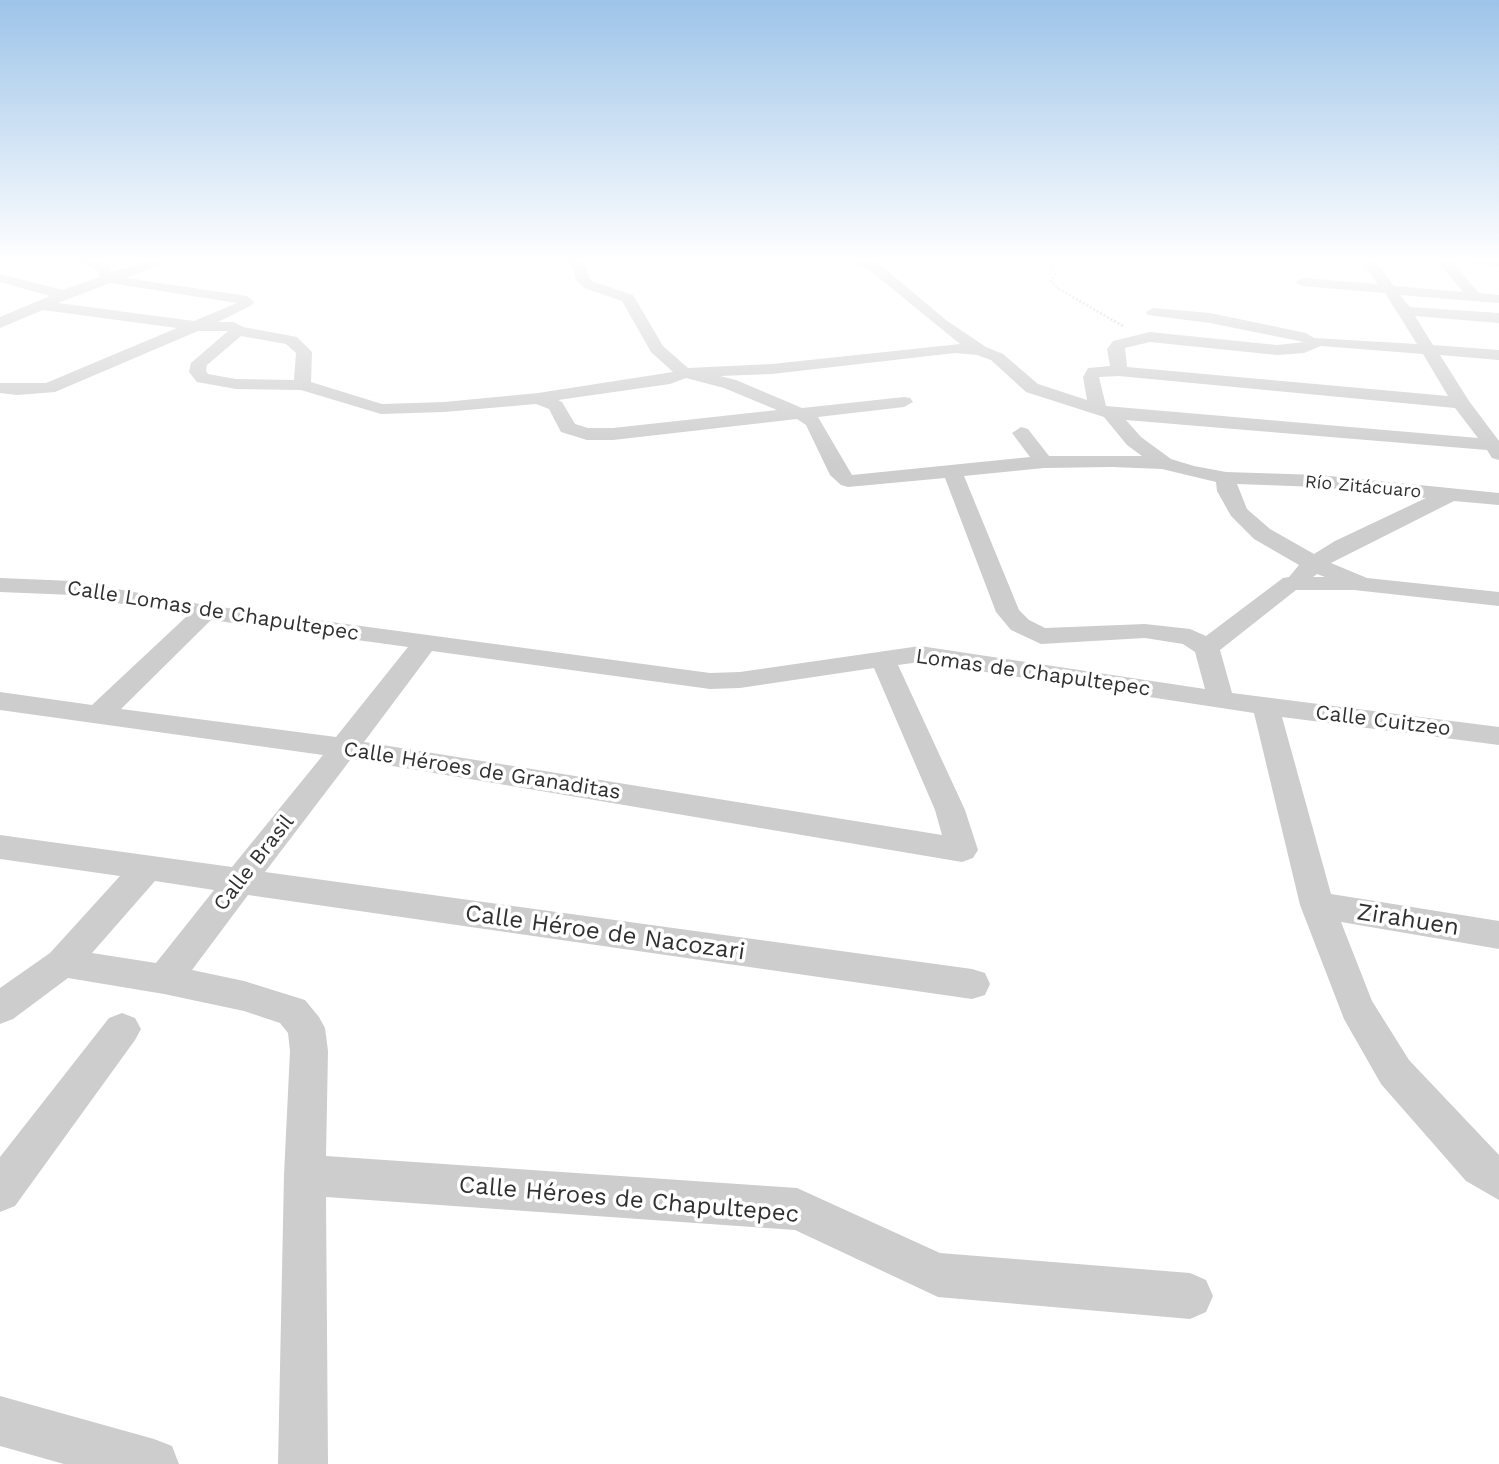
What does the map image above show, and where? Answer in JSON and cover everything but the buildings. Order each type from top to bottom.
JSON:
[{"type":"street","points":[[0,388],[49,388],[190,327]]},
{"type":"street","points":[[234,327],[238,331],[291,340],[304,352],[302,385]]},
{"type":"street","points":[[645,327],[657,349],[684,373],[730,384],[814,422],[840,475],[848,481],[1044,463],[1164,463]]},
{"type":"street","points":[[947,327],[980,350],[997,357],[1032,388],[1103,410],[1495,450]]},
{"type":"street","points":[[1254,327],[1319,341],[1499,355]]},
{"type":"street","points":[[1414,327],[1461,403],[1495,450]]},
{"type":"street","points":[[238,331],[200,363],[197,372],[203,378],[236,384],[302,385],[380,409],[444,407],[538,398],[670,379],[684,373],[772,369],[955,348],[980,350]]},
{"type":"street","points":[[1119,371],[1115,349],[1119,344],[1150,337],[1215,345],[1285,368],[1461,403]]},
{"type":"street","points":[[1164,463],[1134,441],[1103,410],[1091,377],[1094,372],[1119,371],[1226,382],[1285,368],[1304,348],[1319,341]]},
{"type":"street","points":[[1215,345],[1226,382]]},
{"type":"street","points":[[1285,368],[1293,429]]},
{"type":"street","points":[[538,398],[556,407],[568,428],[587,434],[613,434],[904,402]]},
{"type":"street","points":[[1472,418],[1499,421]]},
{"type":"street","points":[[1021,433],[1044,463]]},
{"type":"street","name":"Río Zitácuaro","points":[[1164,463],[1226,478],[1319,481],[1499,499]]},
{"type":"street","points":[[953,472],[1008,612],[1020,625],[1041,636],[1164,632],[1190,637],[1207,648],[1221,700]]},
{"type":"street","points":[[1226,478],[1227,491],[1238,512],[1262,534],[1314,564],[1362,585]]},
{"type":"street","points":[[1207,648],[1314,564],[1343,546],[1449,495]]},
{"type":"street","points":[[1291,583],[1362,585],[1499,599]]},
{"type":"street","name":"Calle Lomas de Chapultepec","points":[[0,585],[73,588],[205,612],[425,643]]},
{"type":"street","points":[[97,716],[205,612]]},
{"type":"street","points":[[1030,670],[1041,636]]},
{"type":"street","points":[[344,748],[425,643]]},
{"type":"street","name":"Lomas de Chapultepec","points":[[425,643],[710,681],[751,679],[920,653],[1266,706]]},
{"type":"street","name":"Calle Héroes de Granaditas","points":[[0,701],[344,748],[962,850],[950,810],[882,658]]},
{"type":"street","points":[[1266,706],[1317,905],[1357,1007],[1395,1072],[1481,1167],[1499,1179]]},
{"type":"street","name":"Calle Cuitzeo","points":[[1266,706],[1499,736]]},
{"type":"street","name":"Calle Brasil","points":[[164,979],[344,748]]},
{"type":"street","name":"Calle Héroe de Nacozari","points":[[0,847],[972,984]]},
{"type":"street","points":[[0,1008],[62,963],[147,868]]},
{"type":"street","name":"Zirahuen","points":[[1317,905],[1499,935]]},
{"type":"street","points":[[62,963],[164,979],[244,996],[292,1011],[306,1028],[309,1051],[305,1175],[303,1464]]},
{"type":"street","points":[[0,1191],[122,1029]]},
{"type":"street","name":"Calle Héroes de Chapultepec","points":[[305,1175],[797,1209],[938,1275],[1190,1296]]},
{"type":"street","points":[[0,1421],[154,1464]]},
{"type":"path","points":[[1126,327],[1150,337]]}]
